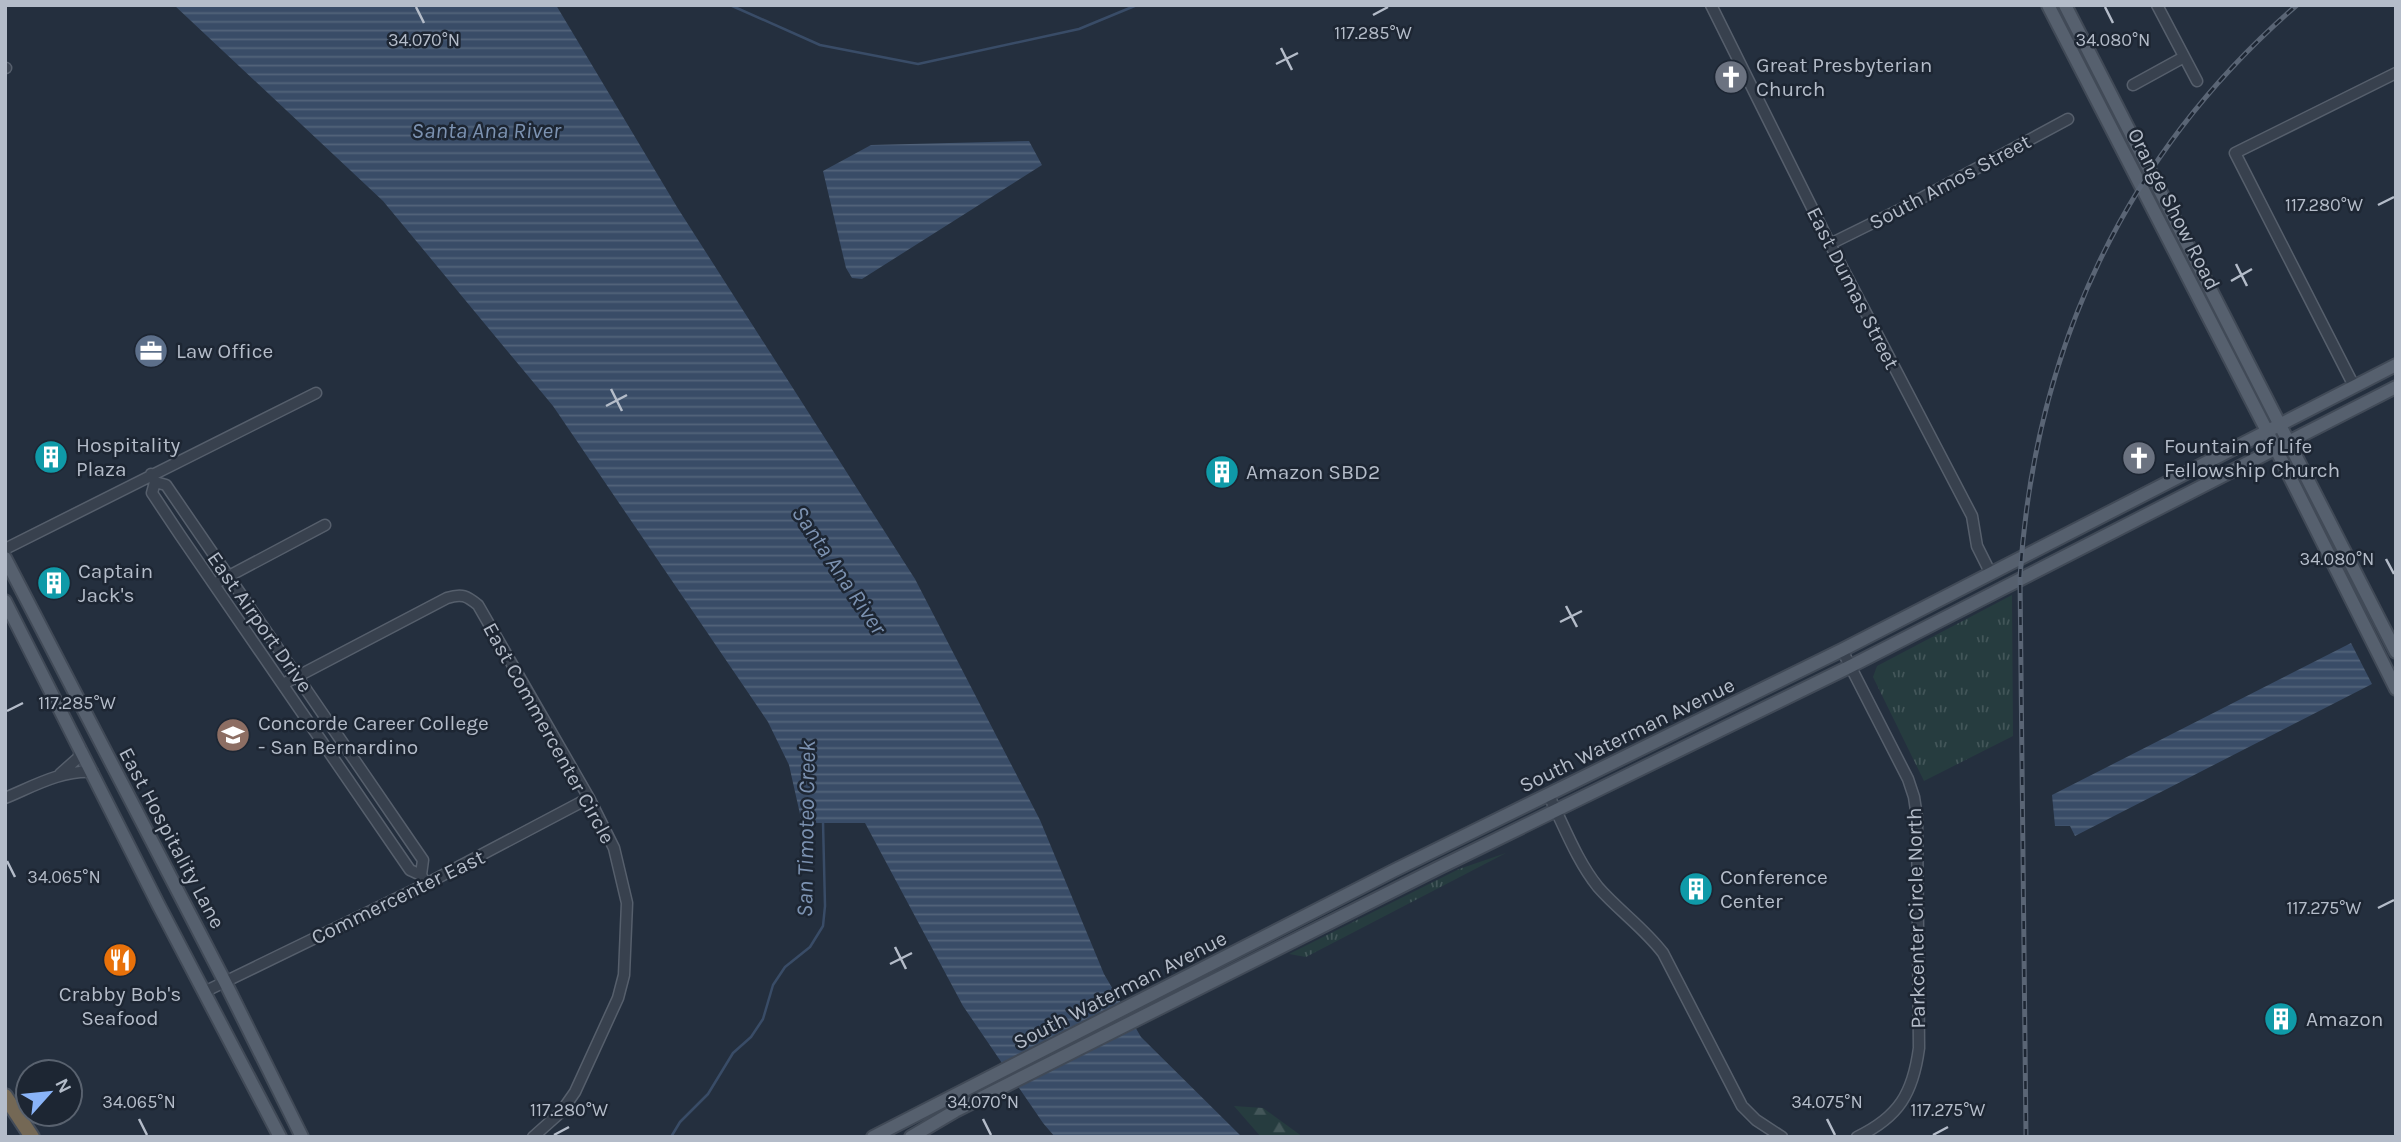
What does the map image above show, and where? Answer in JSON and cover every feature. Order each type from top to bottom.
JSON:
[{"type":"highway","points":[[5,1096],[32,1137]]},
{"type":"main road","name":"Orange Show Road","points":[[2048,5],[2396,689]]},
{"type":"main road","name":"Orange Show Road","points":[[2065,5],[2396,652]]},
{"type":"main road","name":"South Waterman Avenue","points":[[873,1137],[1395,870],[1842,650],[2396,365]]},
{"type":"main road","name":"South Waterman Avenue","points":[[911,1137],[1243,965],[1849,667],[2396,387]]},
{"type":"main road","name":"East Hospitality Lane","points":[[5,558],[225,982],[302,1137]]},
{"type":"main road","name":"East Hospitality Lane","points":[[5,601],[280,1137]]},
{"type":"street","name":"East Dumas Street","points":[[1712,5],[1830,244],[1972,516],[1977,546],[1990,572]]},
{"type":"street","points":[[2157,5],[2197,81]]},
{"type":"street","points":[[2133,85],[2184,57]]},
{"type":"street","points":[[2354,386],[2235,153],[2396,73]]},
{"type":"street","name":"South Amos Street","points":[[1830,244],[2068,119]]},
{"type":"street","points":[[5,549],[153,478],[316,393]]},
{"type":"street","name":"East Airport Drive","points":[[153,478],[166,485],[424,860],[424,879],[410,870],[152,493],[153,478]]},
{"type":"street","points":[[214,584],[325,525]]},
{"type":"street","name":"East Commercenter Circle","points":[[297,677],[447,598],[467,595],[478,605],[589,798],[614,848],[627,903],[628,937],[624,975],[618,998],[575,1092],[561,1112],[533,1137]]},
{"type":"street","name":"Parkcenter Circle North","points":[[1842,650],[1908,779],[1917,817],[1919,1048],[1910,1090],[1894,1112],[1873,1129],[1857,1137]]},
{"type":"street","points":[[283,684],[297,677]]},
{"type":"street","points":[[56,776],[78,758],[81,749]]},
{"type":"street","points":[[5,798],[56,776],[82,771],[93,772]]},
{"type":"street","points":[[1549,796],[1587,871],[1599,888],[1652,938],[1663,953],[1742,1106],[1756,1120],[1782,1137]]},
{"type":"street","name":"Commercenter East","points":[[204,992],[589,798]]},
{"type":"green space","points":[[2012,595],[2013,736],[1924,781],[1873,677],[1877,666]]},
{"type":"green space","points":[[1506,853],[1306,957],[1289,954],[1459,869]]},
{"type":"green space","points":[[1234,1106],[1263,1108],[1303,1137],[1261,1137]]},
{"type":"water","name":"Santa Ana River","points":[[174,5],[556,5],[677,207],[915,579],[1040,820],[1104,974],[1141,1037],[1242,1137],[1055,1137],[963,1006],[865,823],[802,823],[789,765],[768,722],[553,406],[383,201]]},
{"type":"water","points":[[1029,141],[1042,165],[862,279],[852,278],[846,268],[823,171],[871,145]]},
{"type":"water","points":[[2351,643],[2372,684],[2075,836],[2070,826],[2055,826],[2052,795]]},
{"type":"waterway","points":[[730,5],[820,45],[918,64],[1079,29],[1137,5]]},
{"type":"waterway","name":"San Timoteo Creek","points":[[671,1137],[680,1122],[708,1094],[733,1053],[751,1037],[763,1019],[773,985],[785,967],[810,947],[823,926],[823,822]]},
{"type":"railway","points":[[2026,1137],[2020,577],[2029,494],[2045,413],[2068,336],[2099,263],[2137,192],[2183,126],[2236,63],[2297,5]]},
{"type":"place","name":"Great Presbyterian Church","points":[[1731,77]]},
{"type":"place","name":"Law Office","points":[[151,351]]},
{"type":"place","name":"Hospitality Plaza","points":[[51,457]]},
{"type":"place","name":"Fountain of Life Fellowship Church","points":[[2139,458]]},
{"type":"place","name":"Amazon SBD2","points":[[1222,472]]},
{"type":"place","name":"Captain Jack's","points":[[54,583]]},
{"type":"place","name":"Concorde Career College - San Bernardino","points":[[233,735]]},
{"type":"place","name":"Conference Center","points":[[1696,889]]},
{"type":"place","name":"Crabby Bob's Seafood","points":[[120,960]]},
{"type":"place","name":"Amazon","points":[[2281,1019]]}]
